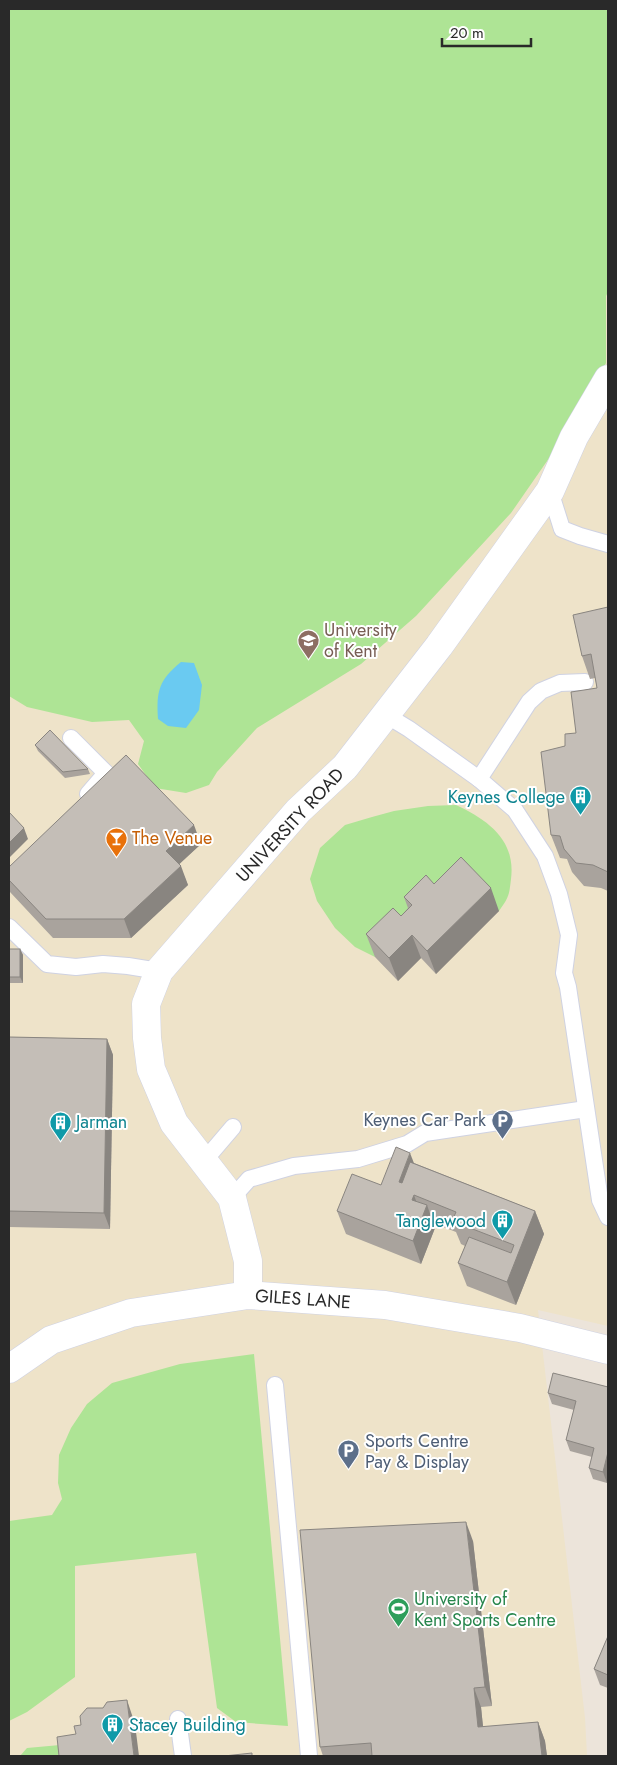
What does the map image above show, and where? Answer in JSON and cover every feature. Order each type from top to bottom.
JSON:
[{"type":"street","name":"UNIVERSITY ROAD","points":[[248,1295],[248,1261],[232,1198],[174,1123],[151,1069],[147,1038],[146,1004],[159,971],[298,811],[345,767],[439,646],[550,490],[574,437],[608,379]]},
{"type":"street","name":"GILES LANE","points":[[10,1367],[51,1340],[131,1313],[248,1295],[385,1305],[520,1328],[608,1350]]},
{"type":"lane","points":[[550,490],[562,529],[608,544]]},
{"type":"lane","points":[[479,780],[530,702],[542,691],[560,684],[585,682]]},
{"type":"lane","points":[[386,715],[409,729],[479,780],[515,810],[545,856],[560,894],[569,935],[564,974],[568,987],[600,1200],[608,1217]]},
{"type":"lane","points":[[71,738],[106,773],[80,802]]},
{"type":"lane","points":[[9,927],[47,964],[76,967],[103,964],[159,971]]},
{"type":"lane","points":[[232,1198],[249,1179],[294,1166],[358,1160],[407,1144],[424,1133],[586,1109]]},
{"type":"lane","points":[[204,1160],[233,1128]]},
{"type":"lane","points":[[275,1385],[309,1756]]},
{"type":"lane","points":[[178,1719],[182,1756]]},
{"type":"shaded area","name":"University of Kent","points":[[9,9],[608,9],[608,1326],[538,1310],[585,1718],[587,1756],[9,1756]]},
{"type":"green space","points":[[9,9],[608,9],[608,292],[606,296],[606,363],[563,438],[511,513],[416,616],[361,664],[257,728],[217,772],[209,785],[186,793],[155,788],[138,764],[144,741],[129,720],[92,722],[27,707],[9,696]]},
{"type":"green space","points":[[456,805],[479,817],[489,825],[504,842],[509,853],[511,865],[510,889],[507,899],[499,911],[375,957],[355,947],[335,928],[317,901],[310,879],[320,848],[345,825],[394,811],[428,806]]},
{"type":"green space","points":[[254,1354],[288,1726],[236,1722],[217,1708],[196,1553],[75,1566],[75,1677],[27,1712],[9,1721],[9,1521],[52,1515],[62,1499],[58,1483],[59,1455],[71,1428],[87,1404],[112,1383],[180,1364]]},
{"type":"green space","points":[[71,1744],[73,1750],[54,1756],[20,1756],[27,1748]]},
{"type":"water","points":[[181,662],[194,663],[202,685],[199,710],[186,728],[168,726],[158,719],[160,687],[168,675]]},
{"type":"building","name":"Keynes College","points":[[608,607],[608,872],[593,865],[576,863],[564,849],[560,836],[551,835],[541,752],[565,746],[565,734],[576,733],[571,692],[597,688],[591,654],[582,656],[573,615]]},
{"type":"building","points":[[50,730],[88,769],[63,772],[35,745]]},
{"type":"building","name":"The Venue","points":[[126,755],[194,825],[166,851],[181,866],[124,919],[46,919],[9,880],[9,867]]},
{"type":"building","points":[[9,812],[24,828],[9,843]]},
{"type":"building","points":[[461,857],[491,888],[427,951],[412,935],[389,958],[366,934],[393,908],[401,916],[412,905],[404,897],[426,875],[434,884]]},
{"type":"building","points":[[9,949],[20,949],[20,977],[9,977]]},
{"type":"building","name":"Jarman","points":[[9,1037],[107,1039],[104,1213],[9,1211]]},
{"type":"building","points":[[396,1147],[410,1153],[399,1182],[402,1183],[410,1162],[535,1211],[507,1282],[458,1263],[469,1237],[511,1253],[514,1245],[452,1221],[456,1212],[414,1195],[412,1200],[427,1205],[413,1241],[337,1211],[352,1174],[381,1185]]},
{"type":"building","points":[[553,1373],[608,1387],[608,1452],[603,1472],[589,1468],[594,1448],[566,1440],[576,1401],[548,1393]]},
{"type":"building","name":"University of Kent Sports Centre","points":[[466,1522],[485,1687],[474,1688],[478,1727],[538,1722],[542,1756],[372,1756],[371,1743],[320,1747],[300,1530]]},
{"type":"building","points":[[608,1636],[608,1675],[594,1669]]},
{"type":"building","points":[[127,1700],[134,1756],[59,1756],[57,1737],[76,1734],[74,1726],[81,1725],[80,1716],[87,1708],[103,1708],[107,1702]]},
{"type":"building","points":[[252,1753],[252,1756],[224,1756]]},
{"type":"place","name":"University of Kent","points":[[308,659]]},
{"type":"place","name":"Keynes College","points":[[581,816]]},
{"type":"place","name":"The Venue","points":[[116,857]]},
{"type":"place","name":"Keynes Car Park","points":[[502,1139]]},
{"type":"place","name":"Jarman","points":[[60,1141]]},
{"type":"place","name":"Tanglewood","points":[[502,1240]]},
{"type":"place","name":"Sports Centre Pay & Display","points":[[349,1470]]},
{"type":"place","name":"University of Kent Sports Centre","points":[[398,1628]]},
{"type":"place","name":"Stacey Building","points":[[113,1744]]}]
